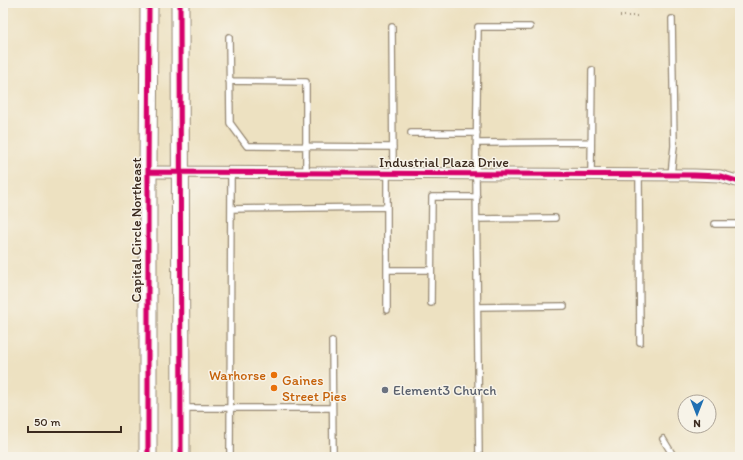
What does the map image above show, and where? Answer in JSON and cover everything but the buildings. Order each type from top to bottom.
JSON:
[{"type":"main road","name":"Capital Circle Northeast","points":[[148,457],[149,3]]},
{"type":"main road","points":[[180,3],[180,457]]},
{"type":"street","name":"Industrial Plaza Drive","points":[[148,172],[671,175],[720,176],[740,182]]},
{"type":"lane","points":[[671,175],[674,146],[672,19]]},
{"type":"lane","points":[[387,310],[387,207],[393,147],[392,27]]},
{"type":"lane","points":[[479,457],[476,174],[478,27],[530,27]]},
{"type":"lane","points":[[229,37],[230,123],[247,146],[393,147]]},
{"type":"lane","points":[[591,174],[592,70]]},
{"type":"lane","points":[[229,81],[306,82],[306,173]]},
{"type":"lane","points":[[411,132],[477,133]]},
{"type":"lane","points":[[477,143],[591,142]]},
{"type":"lane","points":[[230,457],[231,173]]},
{"type":"lane","points":[[639,175],[640,342]]},
{"type":"lane","points":[[431,303],[432,197],[477,197]]},
{"type":"lane","points":[[231,209],[387,207]]},
{"type":"lane","points":[[477,219],[556,218]]},
{"type":"lane","points":[[715,224],[740,224]]},
{"type":"lane","points":[[387,270],[431,270]]},
{"type":"lane","points":[[478,307],[564,306]]},
{"type":"lane","points":[[332,341],[333,457]]},
{"type":"lane","points":[[180,408],[332,408]]},
{"type":"lane","points":[[663,439],[674,457]]},
{"type":"path","points":[[620,16],[638,17]]},
{"type":"cycle path","points":[[148,457],[149,3]]},
{"type":"cycle path","points":[[180,3],[181,457]]},
{"type":"cycle path","points":[[148,172],[694,175],[720,176],[740,182]]},
{"type":"place","name":"Warhorse","points":[[274,375]]},
{"type":"place","name":"Gaines Street Pies","points":[[274,388]]},
{"type":"place","name":"Element3 Church","points":[[385,390]]}]
